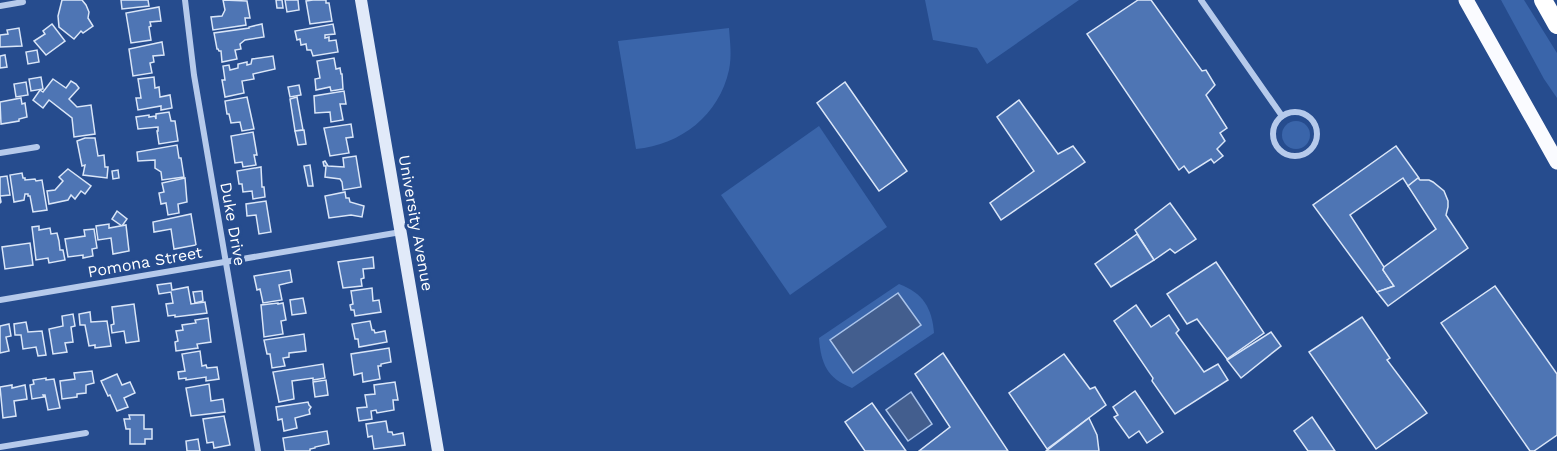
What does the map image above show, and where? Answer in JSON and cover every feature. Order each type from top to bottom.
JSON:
[{"type":"highway","points":[[1543,0],[1557,25]]},
{"type":"main road","points":[[1466,0],[1557,162]]},
{"type":"street","name":"Duke Drive","points":[[185,0],[194,75],[258,451]]},
{"type":"street","name":"University Avenue","points":[[362,0],[438,451]]},
{"type":"street","points":[[1201,0],[1282,116]]},
{"type":"street","points":[[0,6],[23,2]]},
{"type":"street","points":[[1288,113],[1301,113],[1314,122],[1316,140],[1308,151],[1295,156],[1288,155],[1277,147],[1272,134],[1277,121],[1282,116],[1288,113]]},
{"type":"street","points":[[0,153],[37,147]]},
{"type":"street","name":"Pomona Street","points":[[0,300],[401,232]]},
{"type":"street","points":[[0,447],[86,433]]},
{"type":"shaded area","points":[[925,0],[1079,0],[987,64],[977,48],[933,40]]},
{"type":"shaded area","points":[[1501,0],[1524,0],[1557,53],[1557,98],[1544,79]]},
{"type":"shaded area","points":[[729,28],[731,54],[729,70],[717,101],[696,125],[683,134],[653,146],[636,149],[618,41]]},
{"type":"shaded area","points":[[1296,121],[1306,125],[1310,135],[1306,145],[1296,149],[1286,145],[1282,135],[1286,125]]},
{"type":"shaded area","points":[[819,126],[887,227],[790,295],[721,195]]},
{"type":"shaded area","points":[[899,284],[914,292],[925,302],[931,316],[934,333],[852,388],[843,384],[827,369],[821,355],[819,338]]},
{"type":"shaded area","points":[[898,293],[921,325],[853,373],[830,340]]},
{"type":"shaded area","points":[[911,392],[932,424],[908,441],[886,410]]},
{"type":"building","points":[[62,0],[82,0],[89,12],[88,18],[93,26],[83,33],[81,31],[74,39],[59,27],[58,16]]},
{"type":"building","points":[[121,0],[148,0],[149,6],[122,9]]},
{"type":"building","points":[[223,0],[247,1],[250,18],[245,18],[246,25],[213,30],[211,17],[222,16],[225,10]]},
{"type":"building","points":[[276,0],[282,0],[283,8],[277,8]]},
{"type":"building","points":[[285,0],[298,0],[299,10],[287,12]]},
{"type":"building","points":[[326,0],[326,3],[329,3],[332,21],[310,24],[306,1]]},
{"type":"building","points":[[1138,0],[1151,0],[1202,71],[1206,70],[1215,85],[1206,95],[1227,128],[1220,133],[1225,141],[1217,149],[1223,156],[1214,163],[1211,159],[1189,173],[1184,166],[1179,170],[1087,34]]},
{"type":"building","points":[[159,7],[161,21],[150,22],[151,40],[131,43],[126,13]]},
{"type":"building","points":[[52,24],[65,41],[46,55],[34,41],[45,34],[43,31]]},
{"type":"building","points":[[262,24],[264,37],[245,40],[240,44],[241,49],[235,50],[237,59],[222,62],[221,51],[217,49],[214,33]]},
{"type":"building","points":[[333,24],[335,34],[325,35],[325,38],[329,37],[329,41],[336,40],[338,52],[313,56],[311,50],[307,50],[306,44],[301,45],[300,39],[297,40],[295,31]]},
{"type":"building","points":[[19,28],[22,46],[0,47],[0,35],[8,34],[7,30]]},
{"type":"building","points":[[162,42],[164,55],[153,56],[154,62],[150,63],[152,73],[133,76],[129,49]]},
{"type":"building","points":[[37,50],[39,62],[28,64],[26,52]]},
{"type":"building","points":[[5,55],[7,67],[0,68],[0,56]]},
{"type":"building","points":[[273,56],[275,69],[253,74],[254,79],[242,81],[244,93],[225,97],[222,80],[225,80],[223,66],[229,65],[230,70],[238,68],[238,64],[247,62],[247,65],[251,64],[252,59]]},
{"type":"building","points":[[334,58],[336,69],[340,68],[342,74],[343,89],[331,91],[330,87],[316,90],[315,79],[320,78],[317,61]]},
{"type":"building","points":[[41,77],[43,89],[31,91],[29,79]]},
{"type":"building","points":[[154,77],[155,88],[159,87],[160,97],[170,95],[172,108],[161,110],[161,106],[138,110],[136,98],[141,98],[138,79]]},
{"type":"building","points":[[53,79],[66,88],[71,81],[76,84],[79,88],[69,99],[77,107],[91,105],[95,134],[74,137],[72,118],[49,100],[43,108],[33,100],[40,90],[43,92]]},
{"type":"building","points":[[26,82],[28,95],[16,97],[14,84]]},
{"type":"building","points":[[845,82],[907,171],[879,191],[817,103]]},
{"type":"building","points":[[299,85],[301,95],[290,97],[288,87]]},
{"type":"building","points":[[344,91],[346,104],[340,104],[343,120],[331,122],[330,112],[315,113],[314,96]]},
{"type":"building","points":[[247,97],[254,129],[242,131],[240,122],[231,123],[225,101]]},
{"type":"building","points":[[297,97],[303,130],[295,131],[290,99]]},
{"type":"building","points":[[21,98],[22,104],[25,103],[27,117],[1,124],[0,102]]},
{"type":"building","points":[[1019,100],[1058,154],[1073,146],[1085,162],[1001,220],[990,203],[1034,171],[997,117]]},
{"type":"building","points":[[169,112],[171,121],[175,121],[178,141],[159,144],[158,127],[138,129],[136,117],[149,115],[149,117],[155,116],[156,119],[156,114]]},
{"type":"building","points":[[351,124],[353,137],[346,138],[349,153],[330,156],[324,128]]},
{"type":"building","points":[[304,130],[306,144],[298,145],[295,131]]},
{"type":"building","points":[[253,132],[257,155],[254,155],[256,165],[243,167],[242,162],[235,163],[231,136]]},
{"type":"building","points":[[95,138],[98,156],[104,155],[105,167],[108,167],[107,178],[83,175],[85,165],[82,166],[77,141]]},
{"type":"building","points":[[177,145],[184,177],[162,180],[161,172],[155,168],[155,160],[138,161],[137,152]]},
{"type":"building","points":[[1396,146],[1419,178],[1408,186],[1403,178],[1350,215],[1394,286],[1377,292],[1313,205]]},
{"type":"building","points":[[356,156],[361,187],[343,190],[340,179],[325,177],[326,166],[323,162],[325,161],[328,166],[344,167],[343,158]]},
{"type":"building","points":[[310,165],[313,186],[308,186],[304,166]]},
{"type":"building","points":[[261,167],[265,197],[253,199],[252,191],[243,192],[237,171]]},
{"type":"building","points":[[68,169],[91,186],[85,194],[81,191],[75,199],[71,195],[68,200],[49,204],[47,191],[55,190],[63,181],[59,177]]},
{"type":"building","points":[[118,170],[119,178],[113,179],[112,171]]},
{"type":"building","points":[[22,173],[25,180],[42,180],[47,210],[33,212],[28,194],[25,194],[24,200],[14,202],[10,175]]},
{"type":"building","points":[[7,176],[10,195],[0,196],[0,177]]},
{"type":"building","points":[[185,178],[187,202],[178,204],[179,213],[168,215],[166,203],[161,204],[159,193],[164,192],[162,183]]},
{"type":"building","points":[[1418,178],[1433,182],[1444,191],[1448,201],[1446,215],[1468,248],[1388,306],[1377,292],[1394,286],[1383,270],[1384,267],[1436,229],[1408,186]]},
{"type":"building","points":[[345,192],[350,202],[364,206],[362,217],[351,215],[329,218],[325,196]]},
{"type":"building","points":[[266,201],[271,232],[259,234],[256,215],[247,216],[246,204]]},
{"type":"building","points":[[1170,203],[1196,239],[1175,253],[1170,249],[1154,260],[1135,230]]},
{"type":"building","points":[[117,211],[127,219],[122,226],[112,219]]},
{"type":"building","points":[[191,214],[196,245],[174,249],[171,229],[154,232],[153,222]]},
{"type":"building","points":[[109,224],[109,228],[126,225],[129,251],[113,254],[111,238],[98,240],[96,226]]},
{"type":"building","points":[[39,226],[39,230],[50,228],[51,234],[57,233],[60,250],[63,250],[65,260],[49,263],[48,258],[36,260],[32,227]]},
{"type":"building","points":[[94,229],[97,248],[92,249],[93,256],[68,257],[65,239],[85,236],[84,230]]},
{"type":"building","points":[[1137,234],[1154,260],[1111,287],[1095,264]]},
{"type":"building","points":[[30,243],[33,265],[5,269],[2,247]]},
{"type":"building","points":[[373,257],[374,268],[363,269],[362,286],[343,288],[338,262]]},
{"type":"building","points":[[1216,262],[1264,333],[1227,359],[1197,319],[1187,324],[1167,294]]},
{"type":"building","points":[[290,270],[292,282],[279,285],[282,300],[263,303],[254,276]]},
{"type":"building","points":[[171,283],[172,290],[188,287],[191,304],[205,302],[207,313],[168,316],[166,304],[173,303],[171,292],[159,294],[157,285]]},
{"type":"building","points":[[1495,286],[1557,374],[1557,435],[1534,451],[1530,451],[1441,323]]},
{"type":"building","points":[[372,288],[373,301],[379,300],[381,312],[355,316],[350,305],[353,304],[351,291]]},
{"type":"building","points":[[202,291],[203,301],[195,303],[193,292]]},
{"type":"building","points":[[303,298],[306,313],[292,315],[290,300]]},
{"type":"building","points":[[283,303],[286,320],[281,321],[283,334],[264,337],[261,305]]},
{"type":"building","points":[[134,304],[139,341],[126,343],[124,331],[112,333],[111,325],[114,324],[112,307]]},
{"type":"building","points":[[1136,305],[1151,327],[1169,315],[1179,330],[1176,333],[1204,372],[1218,364],[1228,380],[1175,414],[1114,321]]},
{"type":"building","points":[[90,312],[91,322],[107,321],[111,346],[95,348],[95,345],[89,346],[85,325],[80,325],[79,314]]},
{"type":"building","points":[[73,314],[75,326],[71,327],[73,342],[65,343],[67,352],[53,354],[49,329],[63,326],[62,316]]},
{"type":"building","points":[[1362,317],[1390,358],[1387,360],[1427,413],[1376,449],[1309,352]]},
{"type":"building","points":[[208,318],[211,342],[197,344],[198,348],[176,351],[175,342],[178,341],[176,331],[183,330],[182,325]]},
{"type":"building","points":[[370,321],[375,333],[385,331],[387,342],[359,347],[352,324]]},
{"type":"building","points":[[26,322],[28,332],[42,331],[46,355],[38,356],[36,347],[23,349],[21,335],[15,335],[14,324]]},
{"type":"building","points":[[9,324],[11,336],[6,337],[9,351],[0,353],[0,326]]},
{"type":"building","points":[[1271,332],[1281,346],[1241,378],[1227,360]]},
{"type":"building","points":[[304,334],[306,351],[289,353],[289,357],[283,358],[285,366],[272,368],[270,354],[267,354],[264,340]]},
{"type":"building","points":[[389,348],[391,362],[378,366],[380,379],[363,382],[362,373],[354,375],[351,354]]},
{"type":"building","points":[[200,351],[202,366],[217,367],[219,379],[206,381],[206,377],[179,379],[178,372],[185,371],[182,354]]},
{"type":"building","points":[[943,353],[1008,451],[919,451],[950,427],[915,374]]},
{"type":"building","points":[[1064,354],[1090,389],[1095,387],[1106,405],[1047,449],[1009,393]]},
{"type":"building","points":[[323,364],[325,378],[292,381],[294,399],[279,402],[273,372]]},
{"type":"building","points":[[92,371],[94,383],[86,385],[86,393],[62,399],[60,381],[75,379],[74,373]]},
{"type":"building","points":[[117,374],[122,385],[130,382],[135,393],[124,398],[128,407],[117,411],[101,381]]},
{"type":"building","points":[[46,378],[46,380],[54,379],[60,408],[48,410],[45,395],[32,399],[30,385],[34,384],[33,380]]},
{"type":"building","points":[[326,380],[328,395],[315,397],[313,382]]},
{"type":"building","points":[[395,382],[398,400],[393,400],[394,410],[377,413],[376,410],[371,411],[372,419],[359,421],[357,408],[367,407],[365,395],[375,394],[374,385]]},
{"type":"building","points":[[209,384],[211,401],[223,399],[225,412],[191,416],[186,388]]},
{"type":"building","points":[[12,385],[12,388],[25,385],[27,399],[14,401],[16,416],[3,418],[0,387]]},
{"type":"building","points":[[1135,391],[1163,432],[1147,443],[1139,431],[1129,438],[1114,417],[1118,415],[1113,407]]},
{"type":"building","points":[[308,402],[311,407],[310,414],[295,418],[297,428],[284,431],[282,419],[278,420],[276,407]]},
{"type":"building","points":[[872,403],[906,451],[865,451],[845,422]]},
{"type":"building","points":[[129,415],[144,415],[144,429],[152,429],[152,439],[145,439],[145,444],[130,444],[130,429],[126,429],[124,419],[130,419]]},
{"type":"building","points":[[224,416],[230,445],[214,448],[213,442],[207,443],[203,419]]},
{"type":"building","points":[[1312,417],[1335,451],[1308,451],[1294,431]]},
{"type":"building","points":[[1089,418],[1097,435],[1099,451],[1046,451]]},
{"type":"building","points":[[386,421],[388,432],[392,432],[393,435],[403,433],[405,445],[374,449],[372,436],[368,437],[366,424]]},
{"type":"building","points":[[327,431],[329,444],[315,447],[310,451],[285,451],[283,438]]},
{"type":"building","points":[[198,439],[200,451],[187,451],[186,441]]}]
